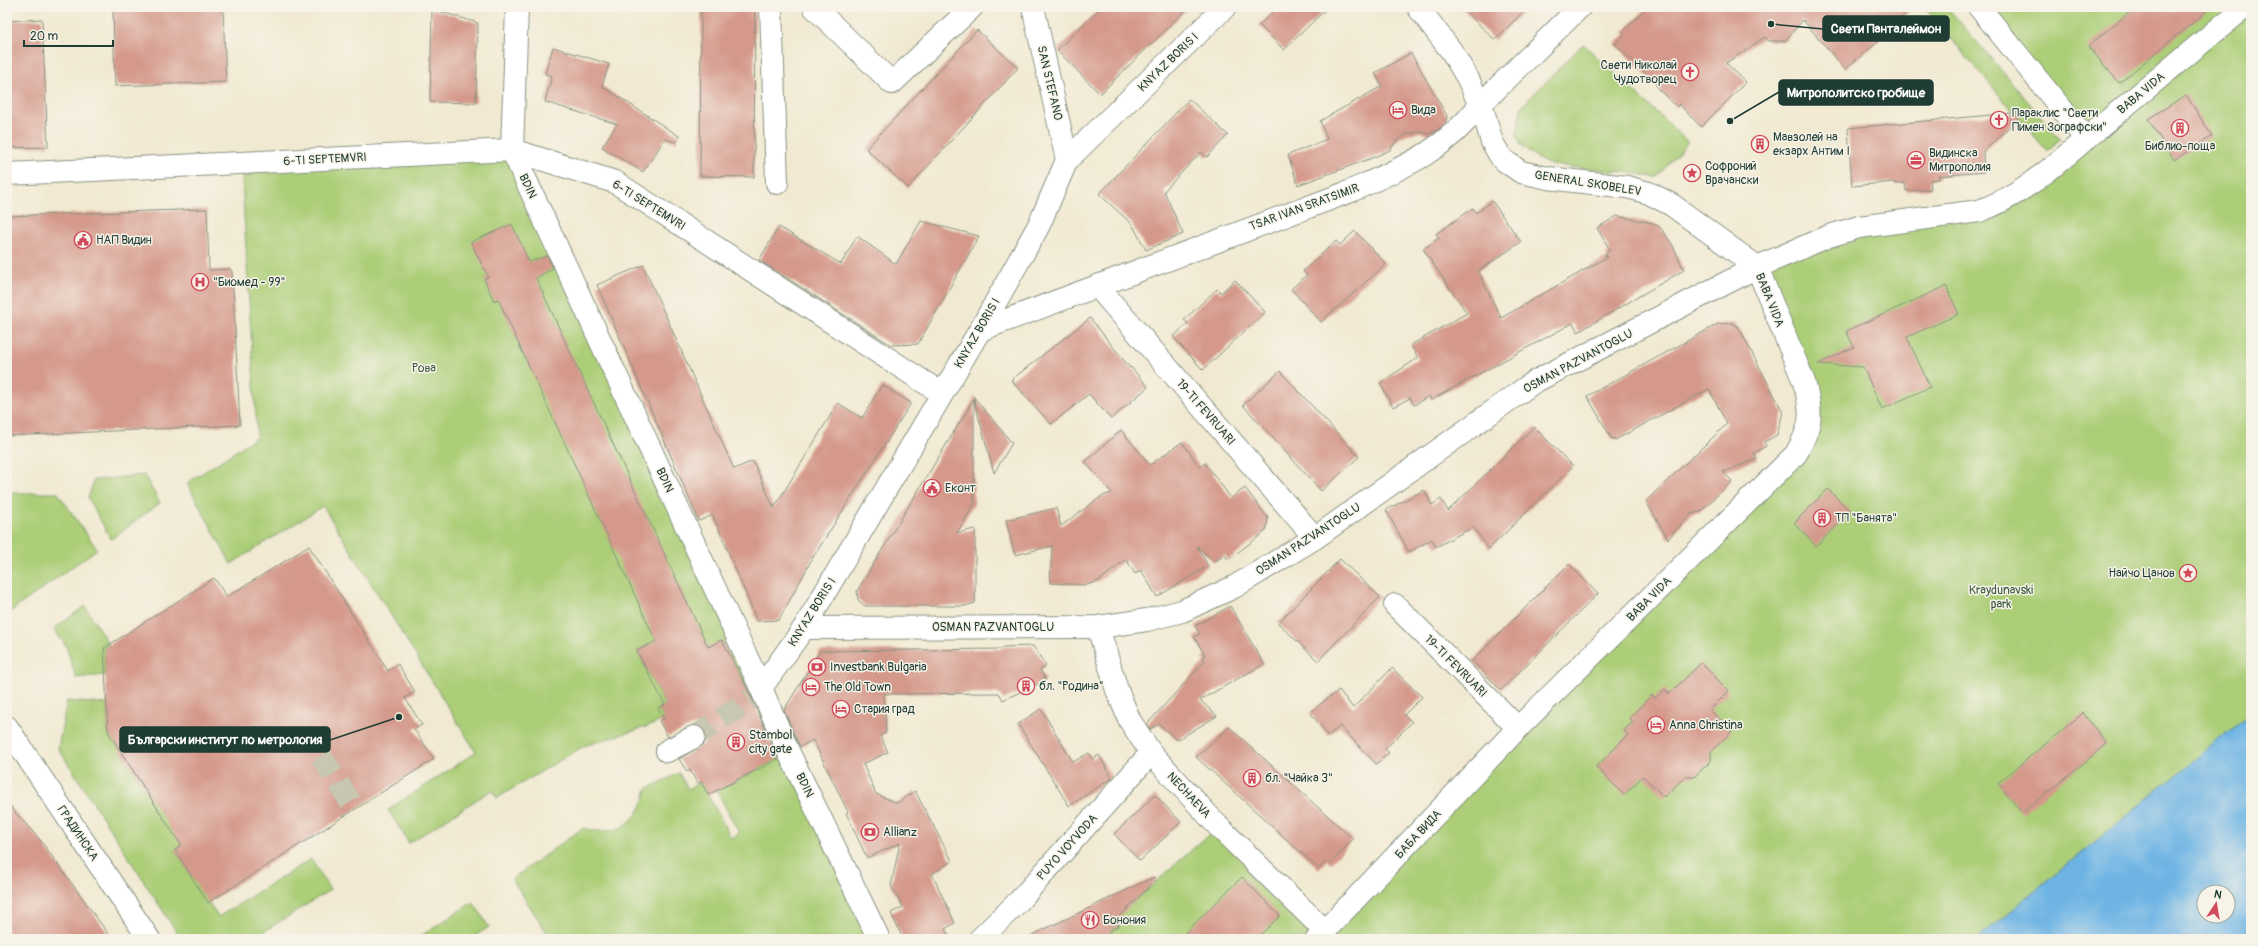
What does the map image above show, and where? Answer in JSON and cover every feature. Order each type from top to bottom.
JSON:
[{"type":"street","name":"BDIN","points":[[517,7],[512,150],[758,693],[879,939]]},
{"type":"street","points":[[771,7],[777,183]]},
{"type":"street","points":[[814,7],[892,83],[972,7]]},
{"type":"street","name":"SAN STEFANO","points":[[1033,7],[1067,160]]},
{"type":"street","name":"KNYAZ BORIS I","points":[[758,693],[804,628],[980,330],[1039,225],[1067,160],[1225,7]]},
{"type":"street","name":"GENERAL SKOBELEV","points":[[1418,7],[1452,52],[1468,80],[1480,105],[1492,142],[1502,159],[1521,172],[1548,178],[1627,187],[1649,193],[1672,205],[1757,267]]},
{"type":"street","name":"TSAR IVAN SRATSIMIR","points":[[980,330],[1351,191],[1406,166],[1444,144],[1468,121],[1480,105],[1580,7]]},
{"type":"street","points":[[1979,7],[2086,139]]},
{"type":"street","name":"BABA VIDA","points":[[1518,728],[1796,454],[1806,437],[1811,418],[1808,396],[1757,267],[1829,236],[1859,226],[1980,211],[1997,204],[2019,192],[2086,139],[2245,7]]},
{"type":"street","name":"6-TI SEPTEMVRI","points":[[7,174],[512,150],[615,182],[941,394]]},
{"type":"street","name":"OSMAN PAZVANTOGLU","points":[[804,628],[1098,627],[1147,620],[1182,611],[1234,587],[1315,538],[1534,382],[1757,267]]},
{"type":"street","name":"19-TI FEVRUARI","points":[[1096,286],[1315,538]]},
{"type":"street","name":"19-TI FEVRUARI","points":[[1395,605],[1518,728]]},
{"type":"street","name":"NECHAEVA","points":[[1098,627],[1117,690],[1130,721],[1151,753],[1322,935]]},
{"type":"street","name":"ГРАДИНСКА","points":[[7,727],[149,939]]},
{"type":"street","name":"БАБА ВИДА","points":[[1322,935],[1518,728]]},
{"type":"street","points":[[667,751],[694,737]]},
{"type":"street","name":"PUYO VOYVODA","points":[[980,939],[1019,901],[1151,753]]},
{"type":"green space","points":[[1924,7],[1947,7],[2060,139],[2047,151]]},
{"type":"green space","name":"Kraydunavski park","points":[[1979,7],[2251,7],[2251,713],[1977,939],[1113,939],[1109,931],[1119,926],[1114,917],[1136,900],[1218,826],[1326,931],[1796,454],[1811,418],[1757,267],[1829,236],[1979,211],[2086,139]]},
{"type":"green space","points":[[1583,44],[1688,142],[1656,178],[1635,173],[1551,165],[1540,160],[1521,145],[1517,137],[1521,107]]},
{"type":"green space","name":"Рова","points":[[512,150],[763,692],[751,699],[722,640],[663,670],[649,644],[637,651],[665,705],[658,708],[664,719],[652,725],[584,746],[497,798],[492,790],[409,843],[388,810],[476,752],[323,506],[231,564],[187,483],[257,437],[241,163]]},
{"type":"green space","points":[[144,475],[160,503],[111,539],[88,498],[94,480]]},
{"type":"green space","points":[[7,493],[58,493],[97,549],[10,612],[7,610]]},
{"type":"green space","points":[[85,606],[109,645],[104,648],[105,675],[76,678],[66,646],[54,629]]},
{"type":"green space","points":[[67,701],[107,704],[108,732],[183,844],[175,850],[218,917],[311,859],[330,890],[252,939],[234,939],[232,935],[225,939],[181,939],[58,748]]},
{"type":"green space","points":[[783,756],[879,939],[551,939],[512,879],[583,828],[595,831],[606,831],[625,825],[638,811],[647,789],[679,773],[688,789],[701,782],[731,838],[739,833],[717,791]]},
{"type":"green space","points":[[473,902],[489,927],[470,939],[416,939]]},
{"type":"water","points":[[2251,713],[2251,939],[1977,939]]},
{"type":"building","points":[[223,7],[226,82],[115,86],[113,9]]},
{"type":"building","points":[[701,7],[755,7],[754,177],[700,176]]},
{"type":"building","points":[[1101,7],[1189,7],[1100,94],[1057,50]]},
{"type":"building","points":[[1278,7],[1328,7],[1284,50],[1259,25]]},
{"type":"building","points":[[1461,7],[1528,7],[1495,40]]},
{"type":"building","points":[[1647,7],[1914,7],[1877,39],[1879,41],[1845,69],[1803,20],[1785,41],[1769,41],[1765,37],[1726,63],[1746,82],[1701,127],[1679,104],[1677,107],[1658,89],[1656,84],[1615,44],[1625,34],[1623,32]]},
{"type":"building","points":[[2136,7],[2212,7],[2119,83],[2088,46]]},
{"type":"building","points":[[432,9],[478,23],[476,103],[430,102]]},
{"type":"building","points":[[42,19],[48,147],[7,148],[7,21]]},
{"type":"building","points":[[977,30],[1018,68],[908,188],[866,149]]},
{"type":"building","points":[[553,47],[609,64],[602,86],[679,136],[676,142],[665,139],[643,172],[602,147],[617,124],[545,102],[552,76],[545,74]]},
{"type":"building","points":[[1411,53],[1447,116],[1445,124],[1429,134],[1421,132],[1407,134],[1397,140],[1390,150],[1298,185],[1288,155],[1327,139],[1320,121],[1382,86],[1375,73]]},
{"type":"building","name":"Библио-поща","points":[[2186,95],[2212,136],[2174,160],[2148,119]]},
{"type":"building","points":[[1189,99],[1228,135],[1207,157],[1201,152],[1164,191],[1183,234],[1146,250],[1132,224],[1099,194]]},
{"type":"building","name":"Видинска Митрополия","points":[[2025,112],[1983,152],[1984,172],[1939,176],[1939,179],[1930,180],[1931,189],[1906,191],[1905,183],[1895,184],[1894,182],[1852,186],[1848,128]]},
{"type":"building","points":[[1492,201],[1521,242],[1478,271],[1501,318],[1607,257],[1605,254],[1610,250],[1597,228],[1617,216],[1653,223],[1660,227],[1672,244],[1684,270],[1578,332],[1573,323],[1431,400],[1429,396],[1414,405],[1410,398],[1393,407],[1380,383],[1418,358],[1411,345],[1467,313],[1423,249],[1439,238],[1436,234],[1473,208],[1476,213]]},
{"type":"building","points":[[207,209],[209,270],[230,269],[232,271],[240,425],[7,436],[7,216]]},
{"type":"building","points":[[921,221],[979,236],[918,344],[891,345],[759,260],[779,227],[841,264],[857,236],[896,264]]},
{"type":"building","points":[[512,224],[529,262],[547,256],[553,268],[536,278],[708,647],[722,640],[750,694],[778,759],[708,795],[701,782],[697,783],[690,770],[687,772],[679,759],[704,744],[706,738],[705,732],[700,726],[694,725],[668,737],[659,721],[664,719],[658,708],[665,705],[637,651],[656,641],[498,299],[494,301],[484,279],[488,277],[471,242]]},
{"type":"building","points":[[1355,231],[1386,264],[1321,322],[1291,289],[1307,275],[1303,271],[1336,241],[1340,245]]},
{"type":"building","points":[[643,265],[734,469],[753,461],[774,508],[838,403],[862,418],[882,385],[911,403],[812,559],[779,620],[757,621],[713,515],[699,521],[597,285]]},
{"type":"building","points":[[1235,280],[1265,312],[1203,370],[1173,337],[1188,323],[1184,320],[1217,289],[1221,293]]},
{"type":"building","points":[[1946,286],[1959,314],[1907,337],[1930,387],[1882,409],[1863,367],[1818,364],[1854,347],[1846,331]]},
{"type":"building","points":[[1090,318],[1130,368],[1131,367],[1148,387],[1111,419],[1089,394],[1051,424],[1011,380]]},
{"type":"building","points":[[1733,323],[1739,328],[1783,412],[1777,435],[1764,442],[1766,446],[1754,453],[1757,459],[1723,472],[1732,481],[1700,512],[1691,514],[1668,539],[1646,501],[1727,424],[1709,389],[1615,440],[1614,438],[1612,439],[1587,396],[1718,324]]},
{"type":"building","points":[[1280,371],[1359,457],[1321,491],[1243,405]]},
{"type":"building","points":[[973,396],[1012,443],[994,473]]},
{"type":"building","points":[[974,399],[974,504],[957,533],[975,529],[975,603],[965,606],[865,606],[858,600],[857,591]]},
{"type":"building","points":[[1534,427],[1573,466],[1489,549],[1473,527],[1436,547],[1432,539],[1409,552],[1386,510],[1424,490],[1432,505],[1441,499],[1448,511]]},
{"type":"building","points":[[1121,430],[1150,465],[1182,442],[1200,467],[1205,463],[1231,498],[1245,488],[1268,518],[1266,531],[1228,560],[1225,555],[1214,562],[1197,546],[1208,566],[1157,597],[1141,570],[1135,574],[1126,559],[1099,581],[1086,585],[1050,583],[1052,546],[1015,555],[1006,520],[1056,508],[1061,526],[1102,496],[1112,493],[1085,462]]},
{"type":"building","name":"ТП \"Банята\"","points":[[1828,489],[1851,512],[1816,546],[1794,523]]},
{"type":"building","points":[[309,546],[388,671],[398,664],[415,692],[405,698],[422,725],[414,729],[434,759],[208,903],[175,850],[181,845],[108,732],[104,648],[214,578],[227,597]]},
{"type":"building","points":[[1340,559],[1380,597],[1318,661],[1278,623]]},
{"type":"building","points":[[1569,564],[1598,594],[1501,690],[1472,661]]},
{"type":"building","points":[[1230,606],[1264,664],[1200,700],[1217,716],[1177,740],[1159,724],[1150,729],[1147,724],[1205,661],[1202,657],[1205,655],[1194,637],[1200,634],[1195,626]]},
{"type":"building","points":[[1033,646],[1046,666],[1040,670],[1046,680],[1003,700],[999,693],[884,694],[886,733],[880,736],[888,752],[863,764],[876,794],[897,803],[915,791],[952,861],[932,874],[955,923],[945,929],[950,939],[903,939],[891,913],[903,907],[891,886],[900,843],[867,858],[846,813],[848,812],[813,740],[800,747],[784,710],[820,651],[1001,649],[1004,647]]},
{"type":"building","points":[[1701,663],[1729,691],[1710,710],[1732,731],[1711,752],[1711,761],[1694,777],[1685,777],[1664,797],[1643,776],[1624,795],[1596,767],[1628,735],[1624,730],[1633,722],[1629,718],[1652,695],[1655,698],[1665,689],[1669,694]]},
{"type":"building","points":[[1392,668],[1422,697],[1404,715],[1412,722],[1385,749],[1389,753],[1376,764],[1340,726],[1328,736],[1310,712],[1339,690],[1353,708]]},
{"type":"building","points":[[1041,709],[1073,762],[1089,753],[1092,759],[1099,755],[1112,778],[1069,806],[1018,724]]},
{"type":"building","points":[[2083,713],[2107,744],[2022,813],[1998,783]]},
{"type":"building","name":"бл. \"Чайка 3\"","points":[[1229,727],[1353,839],[1331,863],[1327,860],[1319,869],[1196,757]]},
{"type":"building","points":[[1155,795],[1181,822],[1140,861],[1114,834]]},
{"type":"building","points":[[7,803],[41,841],[112,939],[7,939]]},
{"type":"building","points":[[1154,877],[1156,880],[1116,920],[1119,926],[1109,931],[1113,939],[1024,939]]},
{"type":"building","points":[[1242,877],[1280,916],[1256,939],[1179,939]]},
{"type":"tunnel","points":[[694,737],[751,699]]},
{"type":"tunnel","points":[[321,756],[355,809]]},
{"type":"place","name":"Свети Панталеймон","points":[[1771,24]]},
{"type":"place","name":"Свети Николай Чудотворец","points":[[1690,72]]},
{"type":"place","name":"Вида","points":[[1398,110]]},
{"type":"place","name":"Параклис \"Свети Пимен Зографски\"","points":[[1999,120]]},
{"type":"place","name":"Митрополитско гробище","points":[[1730,121]]},
{"type":"place","name":"Библио-поща","points":[[2180,128]]},
{"type":"place","name":"Мавзолей на екзарх Антим I","points":[[1760,144]]},
{"type":"place","name":"Видинска Митрополия","points":[[1916,160]]},
{"type":"place","name":"Софроний Врачански","points":[[1692,173]]},
{"type":"place","name":"НАП Видин","points":[[83,240]]},
{"type":"place","name":"\"Биомед - 99\"","points":[[200,282]]},
{"type":"place","name":"Еконт","points":[[932,488]]},
{"type":"place","name":"ТП \"Банята\"","points":[[1822,518]]},
{"type":"place","name":"Найчо Цанов","points":[[2188,573]]},
{"type":"place","name":"Investbank Bulgaria","points":[[817,667]]},
{"type":"place","name":"бл. \"Родина\"","points":[[1026,686]]},
{"type":"place","name":"The Old Town","points":[[811,687]]},
{"type":"place","name":"Стария град","points":[[841,709]]},
{"type":"place","name":"Български институт по метрология","points":[[399,717]]},
{"type":"place","name":"Anna Christina","points":[[1656,725]]},
{"type":"place","name":"Stambol city gate","points":[[736,742]]},
{"type":"place","name":"бл. \"Чайка 3\"","points":[[1252,778]]},
{"type":"place","name":"Allianz","points":[[870,832]]},
{"type":"place","name":"Бонония","points":[[1090,920]]}]
